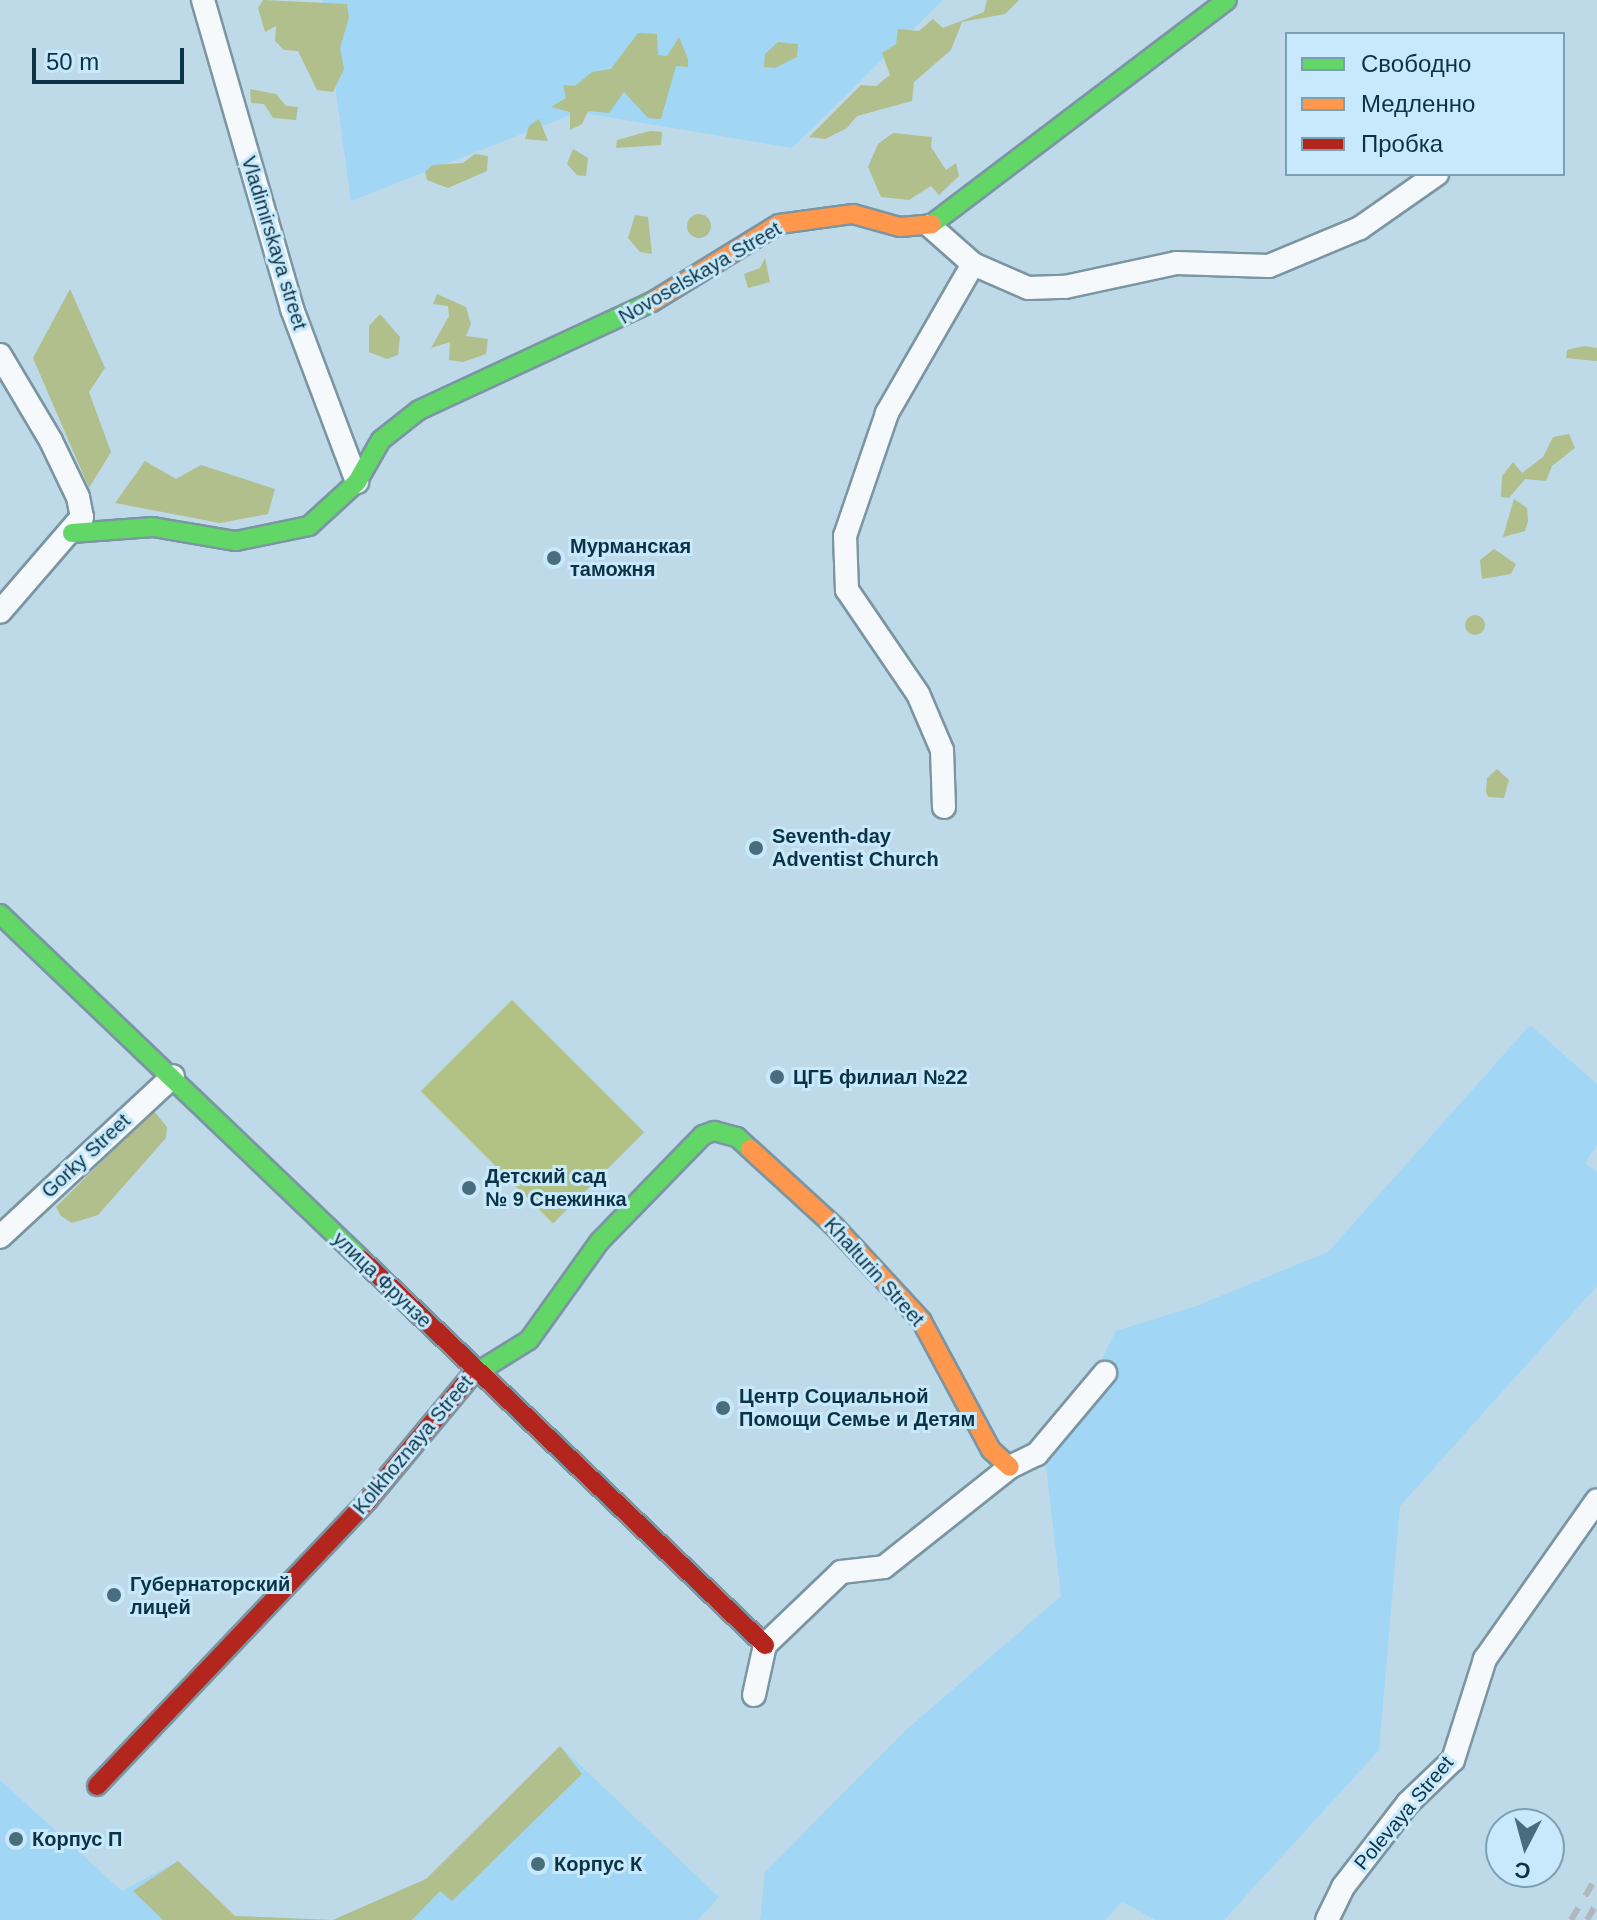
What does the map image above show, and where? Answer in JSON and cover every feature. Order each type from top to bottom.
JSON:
[{"type":"street","name":"Vladimirskaya street","points":[[203,0],[292,309],[357,482]]},
{"type":"street","points":[[1227,0],[930,226],[973,264],[1028,288],[1065,287],[1176,263],[1269,266],[1360,228],[1434,176]]},
{"type":"street","name":"Novoselskaya Street","points":[[72,533],[153,527],[236,541],[309,526],[357,482],[381,440],[419,410],[677,289],[779,224],[853,214],[900,227],[930,226]]},
{"type":"street","points":[[944,807],[942,750],[918,694],[847,590],[845,536],[887,413],[973,264]]},
{"type":"street","points":[[0,355],[78,497],[82,517],[72,533],[0,612]]},
{"type":"street","name":"улица Фрунзе","points":[[0,914],[765,1645]]},
{"type":"street","name":"Gorky Street","points":[[0,1237],[173,1076]]},
{"type":"street","name":"Kolkhoznaya Street","points":[[97,1786],[368,1500],[476,1370],[515,1353],[529,1340],[600,1241],[703,1135],[714,1131],[737,1137]]},
{"type":"street","name":"Khalturin Street","points":[[737,1137],[835,1227],[921,1320],[991,1450],[1010,1467]]},
{"type":"street","points":[[754,1695],[765,1645],[841,1572],[884,1567],[1010,1467],[1037,1454],[1105,1373]]},
{"type":"street","name":"Polevaya Street","points":[[1327,1920],[1343,1887],[1408,1803],[1453,1760],[1485,1659],[1531,1587],[1597,1500]]},
{"type":"shaded area","points":[[323,0],[943,0],[792,148],[578,112],[351,201]]},
{"type":"shaded area","points":[[1530,1025],[1597,1084],[1597,1145],[1585,1163],[1597,1172],[1597,1286],[1400,1506],[1379,1750],[1224,1920],[1156,1920],[1122,1902],[1105,1920],[760,1920],[765,1872],[906,1730],[1061,1596],[1046,1467],[1116,1331],[1196,1306],[1328,1252]]},
{"type":"shaded area","points":[[560,1746],[719,1897],[698,1920],[333,1920],[426,1879]]},
{"type":"shaded area","points":[[0,1780],[122,1891],[178,1861],[235,1916],[333,1920],[0,1920]]},
{"type":"green space","points":[[263,0],[347,4],[349,17],[340,48],[344,69],[333,92],[317,90],[298,51],[284,50],[275,41],[276,26],[265,32],[258,8]]},
{"type":"green space","points":[[987,0],[1019,0],[1005,14],[962,22],[951,50],[914,82],[912,101],[857,116],[847,128],[825,139],[809,137],[861,85],[876,86],[890,75],[882,53],[896,44],[898,29],[919,31],[933,19],[943,28],[984,12]]},
{"type":"green space","points":[[638,33],[657,34],[658,55],[667,56],[679,37],[688,59],[688,67],[676,66],[661,119],[648,118],[624,92],[609,113],[588,111],[582,124],[570,130],[570,112],[551,107],[566,98],[563,85],[575,86],[592,72],[611,69]]},
{"type":"green space","points":[[778,42],[798,44],[797,57],[775,68],[764,67],[765,54]]},
{"type":"green space","points":[[250,89],[276,94],[286,106],[298,107],[296,120],[273,118],[264,104],[251,103]]},
{"type":"green space","points":[[539,119],[548,141],[525,139],[529,126]]},
{"type":"green space","points":[[650,131],[662,132],[661,145],[616,148],[617,140]]},
{"type":"green space","points":[[893,133],[932,137],[931,147],[946,170],[956,163],[959,176],[939,195],[931,186],[909,200],[881,197],[868,167],[878,144]]},
{"type":"green space","points":[[573,149],[588,158],[586,176],[577,175],[567,164]]},
{"type":"green space","points":[[475,154],[488,156],[487,171],[448,188],[427,180],[425,172],[432,165],[463,163]]},
{"type":"green space","points":[[699,214],[708,217],[711,226],[708,235],[699,238],[690,235],[687,226],[690,217]]},
{"type":"green space","points":[[635,215],[648,217],[652,254],[640,252],[628,238]]},
{"type":"green space","points":[[765,258],[770,282],[748,288],[744,274],[760,268]]},
{"type":"green space","points":[[70,289],[105,368],[89,392],[111,452],[89,488],[33,358]]},
{"type":"green space","points":[[437,294],[466,307],[471,324],[466,336],[488,339],[486,354],[463,362],[449,360],[450,342],[431,348],[449,316],[448,306],[433,304]]},
{"type":"green space","points":[[380,314],[400,337],[398,355],[387,359],[369,352],[369,326]]},
{"type":"green space","points":[[1584,346],[1597,348],[1597,361],[1566,358],[1567,350]]},
{"type":"green space","points":[[1569,434],[1575,448],[1552,466],[1546,481],[1525,479],[1509,498],[1501,497],[1502,476],[1513,462],[1522,473],[1543,457],[1553,437]]},
{"type":"green space","points":[[145,461],[176,479],[201,465],[275,489],[268,514],[220,523],[115,503]]},
{"type":"green space","points":[[1514,499],[1527,508],[1528,521],[1525,531],[1503,537]]},
{"type":"green space","points":[[1494,549],[1516,564],[1511,574],[1482,579],[1480,560]]},
{"type":"green space","points":[[1475,615],[1482,618],[1485,625],[1482,632],[1475,635],[1468,632],[1465,625],[1468,618]]},
{"type":"green space","points":[[1497,769],[1509,780],[1504,798],[1488,797],[1486,791],[1487,778]]},
{"type":"green space","points":[[512,1000],[644,1132],[553,1223],[421,1091]]},
{"type":"green space","points":[[153,1110],[167,1127],[166,1138],[98,1215],[72,1223],[61,1216],[56,1207]]},
{"type":"green space","points":[[560,1746],[582,1774],[452,1901],[440,1891],[412,1920],[333,1920],[426,1879]]},
{"type":"green space","points":[[178,1861],[235,1916],[333,1920],[163,1920],[133,1891]]},
{"type":"railway","points":[[1571,1920],[1597,1876]]},
{"type":"railway","points":[[1587,1920],[1597,1903]]},
{"type":"traffic: fast","points":[[932,224],[1227,0]]},
{"type":"traffic: fast","points":[[72,533],[153,527],[236,541],[309,526],[357,482],[381,440],[419,410],[652,302]]},
{"type":"traffic: fast","points":[[0,914],[361,1259]]},
{"type":"traffic: fast","points":[[471,1376],[529,1340],[600,1241],[703,1135],[714,1131],[737,1137],[750,1149]]},
{"type":"traffic: slow","points":[[652,302],[779,224],[853,214],[900,227],[932,224]]},
{"type":"traffic: slow","points":[[750,1149],[835,1227],[921,1320],[991,1450],[1010,1467]]},
{"type":"traffic: jam","points":[[361,1259],[765,1645]]},
{"type":"traffic: jam","points":[[97,1786],[368,1500],[471,1376]]},
{"type":"place","name":"Мурманская таможня","points":[[554,558]]},
{"type":"place","name":"Seventh-day Adventist Church","points":[[756,848]]},
{"type":"place","name":"ЦГБ филиал №22","points":[[777,1077]]},
{"type":"place","name":"Детский сад № 9 Снежинка","points":[[469,1188]]},
{"type":"place","name":"Центр Социальной Помощи Семье и Детям","points":[[723,1408]]},
{"type":"place","name":"Губернаторский лицей","points":[[114,1595]]},
{"type":"place","name":"Корпус П","points":[[16,1839]]},
{"type":"place","name":"Корпус К","points":[[538,1864]]}]
